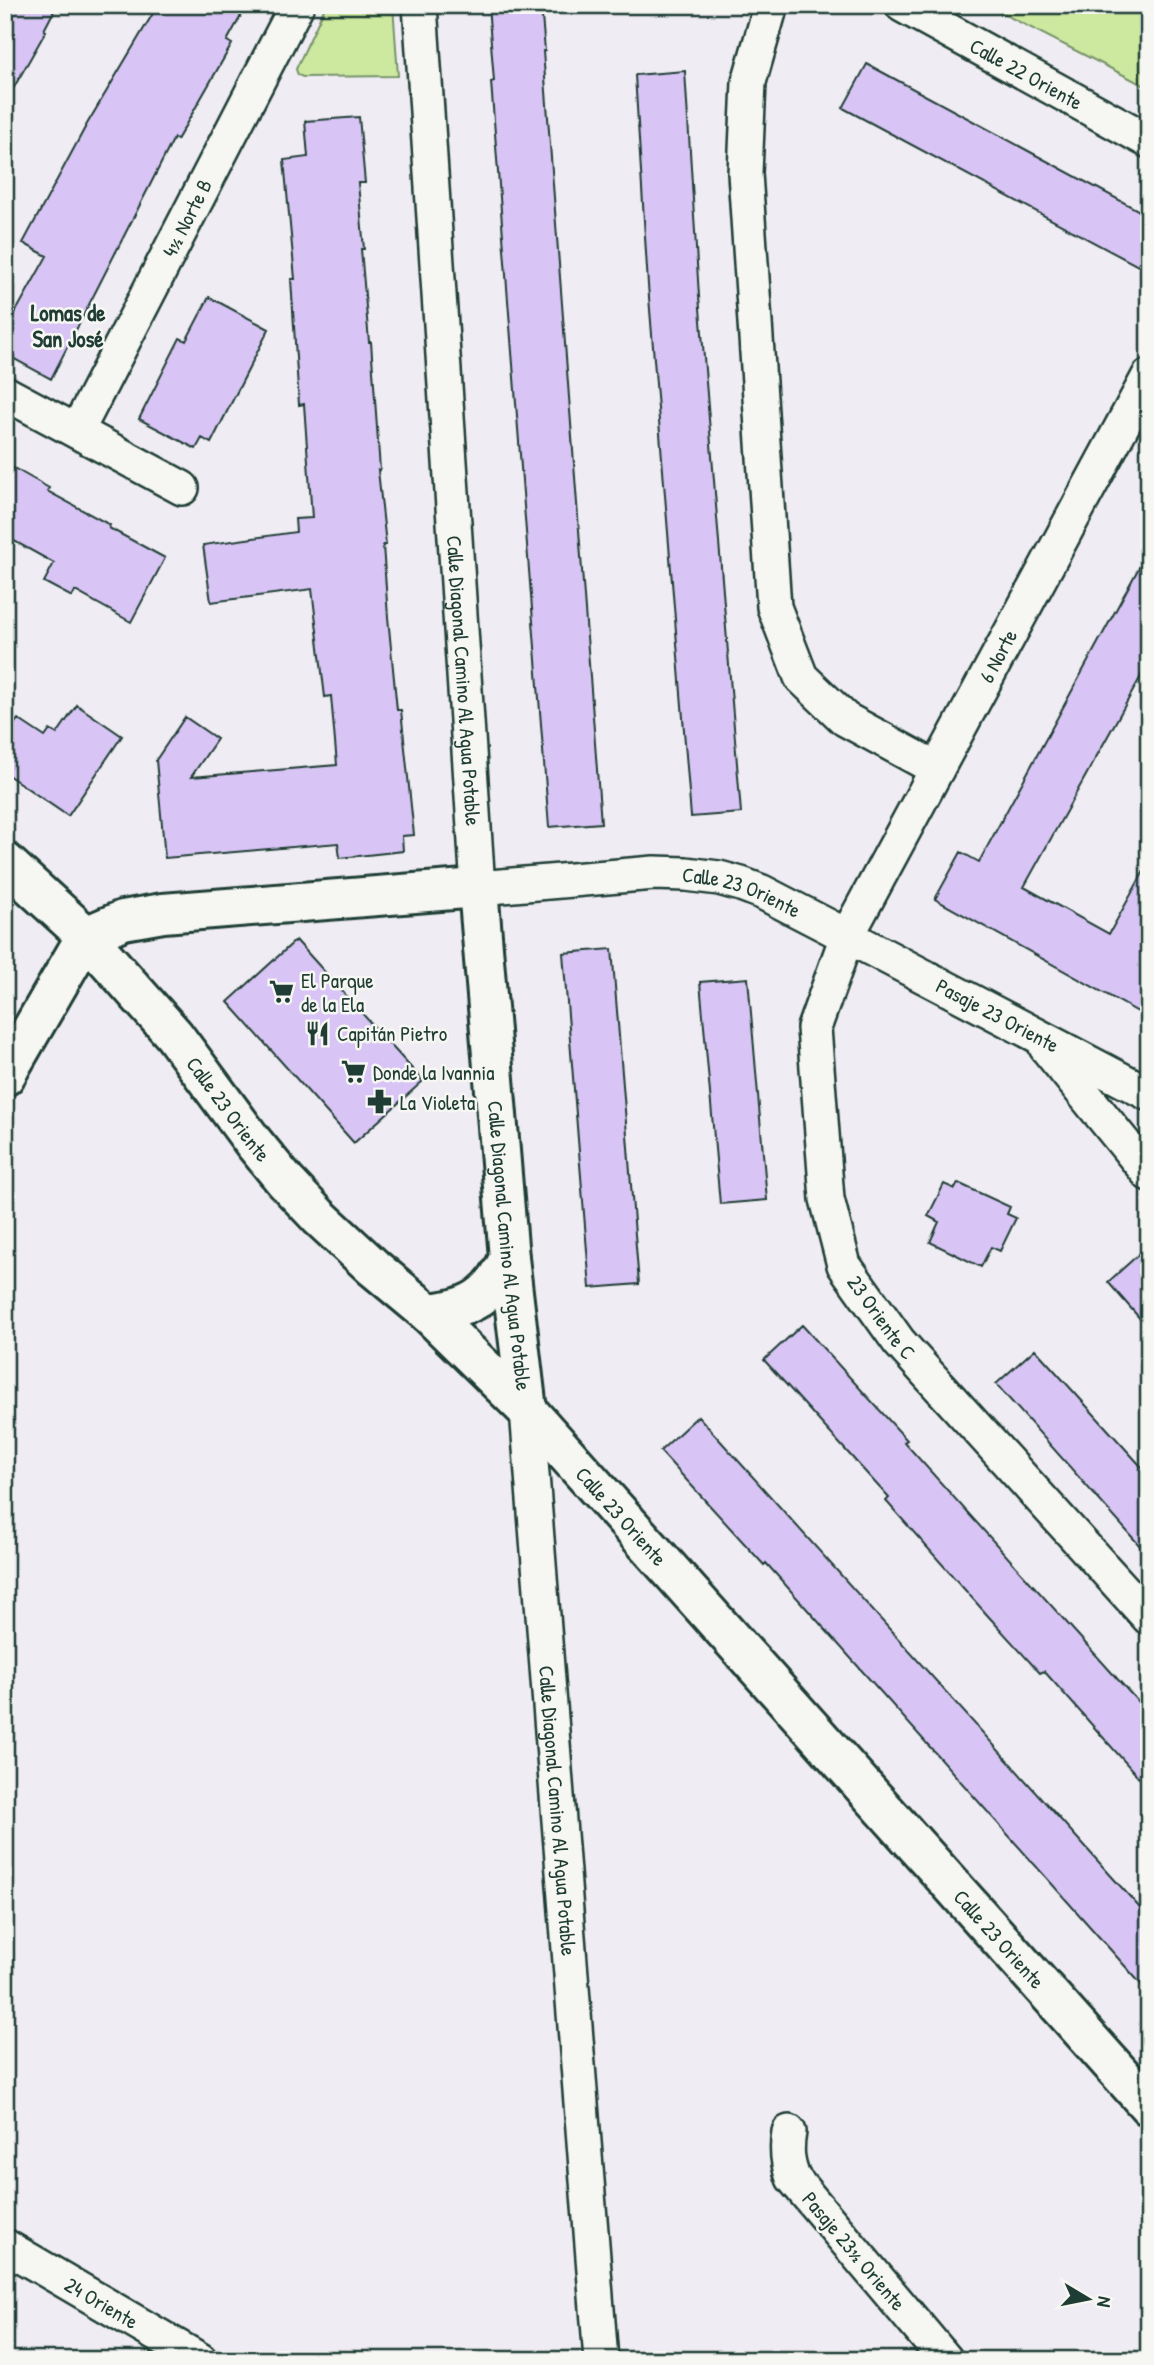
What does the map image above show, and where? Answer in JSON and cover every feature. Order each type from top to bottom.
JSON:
[{"type":"street","name":"4½ Norte B","points":[[77,431],[297,5]]},
{"type":"street","name":"Calle Diagonal Camino Al Agua Potable","points":[[419,5],[478,888],[509,1258],[527,1410],[601,2360]]},
{"type":"street","points":[[771,5],[749,82],[744,173],[774,607],[802,677],[845,719],[937,769]]},
{"type":"street","name":"Calle 22 Oriente","points":[[902,5],[1149,141]]},
{"type":"street","name":"6 Norte","points":[[847,936],[1149,376]]},
{"type":"street","points":[[5,393],[182,488]]},
{"type":"street","name":"Calle 23 Oriente","points":[[5,862],[86,936],[174,1035],[253,1142],[319,1217],[428,1313],[527,1410],[1149,2106]]},
{"type":"street","name":"Calle 23 Oriente","points":[[86,936],[123,920],[153,914],[654,873],[719,878],[762,892],[847,936]]},
{"type":"street","points":[[5,1076],[86,936]]},
{"type":"street","name":"Pasaje 23 Oriente","points":[[847,936],[1038,1037],[1146,1087]]},
{"type":"street","name":"23 Oriente C","points":[[847,936],[814,1028],[827,1199],[844,1265],[900,1342],[1149,1618]]},
{"type":"street","points":[[1038,1037],[1149,1174]]},
{"type":"street","points":[[428,1313],[461,1308],[476,1301],[491,1289],[502,1275],[509,1258]]},
{"type":"street","name":"Pasaje 23½ Oriente","points":[[789,2132],[786,2148],[788,2166],[793,2178],[946,2360]]},
{"type":"street","name":"24 Oriente","points":[[5,2246],[200,2360]]},
{"type":"green space","points":[[326,5],[393,5],[398,76],[298,75],[296,69]]},
{"type":"green space","points":[[986,5],[1149,5],[1149,88]]},
{"type":"building","points":[[5,5],[57,5],[44,30],[46,31],[5,103]]},
{"type":"building","points":[[158,5],[247,5],[227,41],[232,44],[177,140],[174,138],[51,379],[5,354],[5,331],[47,256],[23,243],[87,124]]},
{"type":"building","points":[[488,5],[541,5],[601,823],[549,827],[491,82],[494,81]]},
{"type":"building","points":[[867,64],[1149,216],[1149,246],[1138,266],[843,108]]},
{"type":"building","points":[[685,71],[699,296],[741,813],[691,817],[648,285],[635,75]]},
{"type":"building","points":[[359,117],[365,183],[358,183],[364,249],[361,249],[371,342],[378,470],[386,545],[383,545],[388,617],[414,835],[402,836],[403,851],[340,858],[338,843],[165,858],[156,760],[185,717],[217,739],[191,777],[337,765],[331,696],[325,697],[312,589],[211,602],[203,545],[296,532],[295,519],[312,518],[304,404],[299,405],[291,279],[295,279],[284,160],[308,157],[305,121]]},
{"type":"building","points":[[209,297],[269,329],[211,443],[202,438],[196,449],[139,419],[180,338],[186,341]]},
{"type":"building","points":[[5,463],[49,488],[47,491],[110,525],[109,528],[165,558],[131,622],[75,591],[72,597],[44,582],[54,563],[5,536]]},
{"type":"building","points":[[1149,549],[1149,662],[1024,887],[1109,934],[1149,862],[1149,1018],[935,899],[961,852],[979,862]]},
{"type":"building","points":[[77,705],[122,736],[68,816],[5,773],[5,737],[18,719],[45,737],[50,730],[57,734]]},
{"type":"building","points":[[296,940],[423,1081],[354,1143],[228,1002]]},
{"type":"building","points":[[612,949],[639,1284],[590,1288],[563,953]]},
{"type":"building","points":[[748,978],[767,1200],[720,1204],[700,982]]},
{"type":"building","points":[[958,1183],[1010,1207],[1007,1214],[1016,1218],[1000,1251],[991,1247],[981,1267],[930,1242],[939,1222],[928,1216],[944,1184],[955,1189]]},
{"type":"building","points":[[1149,1245],[1149,1329],[1108,1282]]},
{"type":"building","points":[[802,1325],[1149,1714],[1149,1789],[1044,1671],[1040,1673],[989,1617],[886,1501],[889,1498],[764,1360]]},
{"type":"building","points":[[1035,1349],[1149,1475],[1149,1556],[996,1384]]},
{"type":"building","points":[[698,1416],[1149,1918],[1149,1993],[766,1563],[764,1565],[660,1451]]},
{"type":"place","name":"El Parque de la Ela","points":[[281,992]]},
{"type":"place","name":"Capitán Pietro","points":[[317,1033]]},
{"type":"place","name":"Donde la Ivannia","points":[[353,1072]]},
{"type":"place","name":"La Violeta","points":[[380,1102]]},
{"type":"district","name":"Lomas de San José","points":[[68,325]]}]
